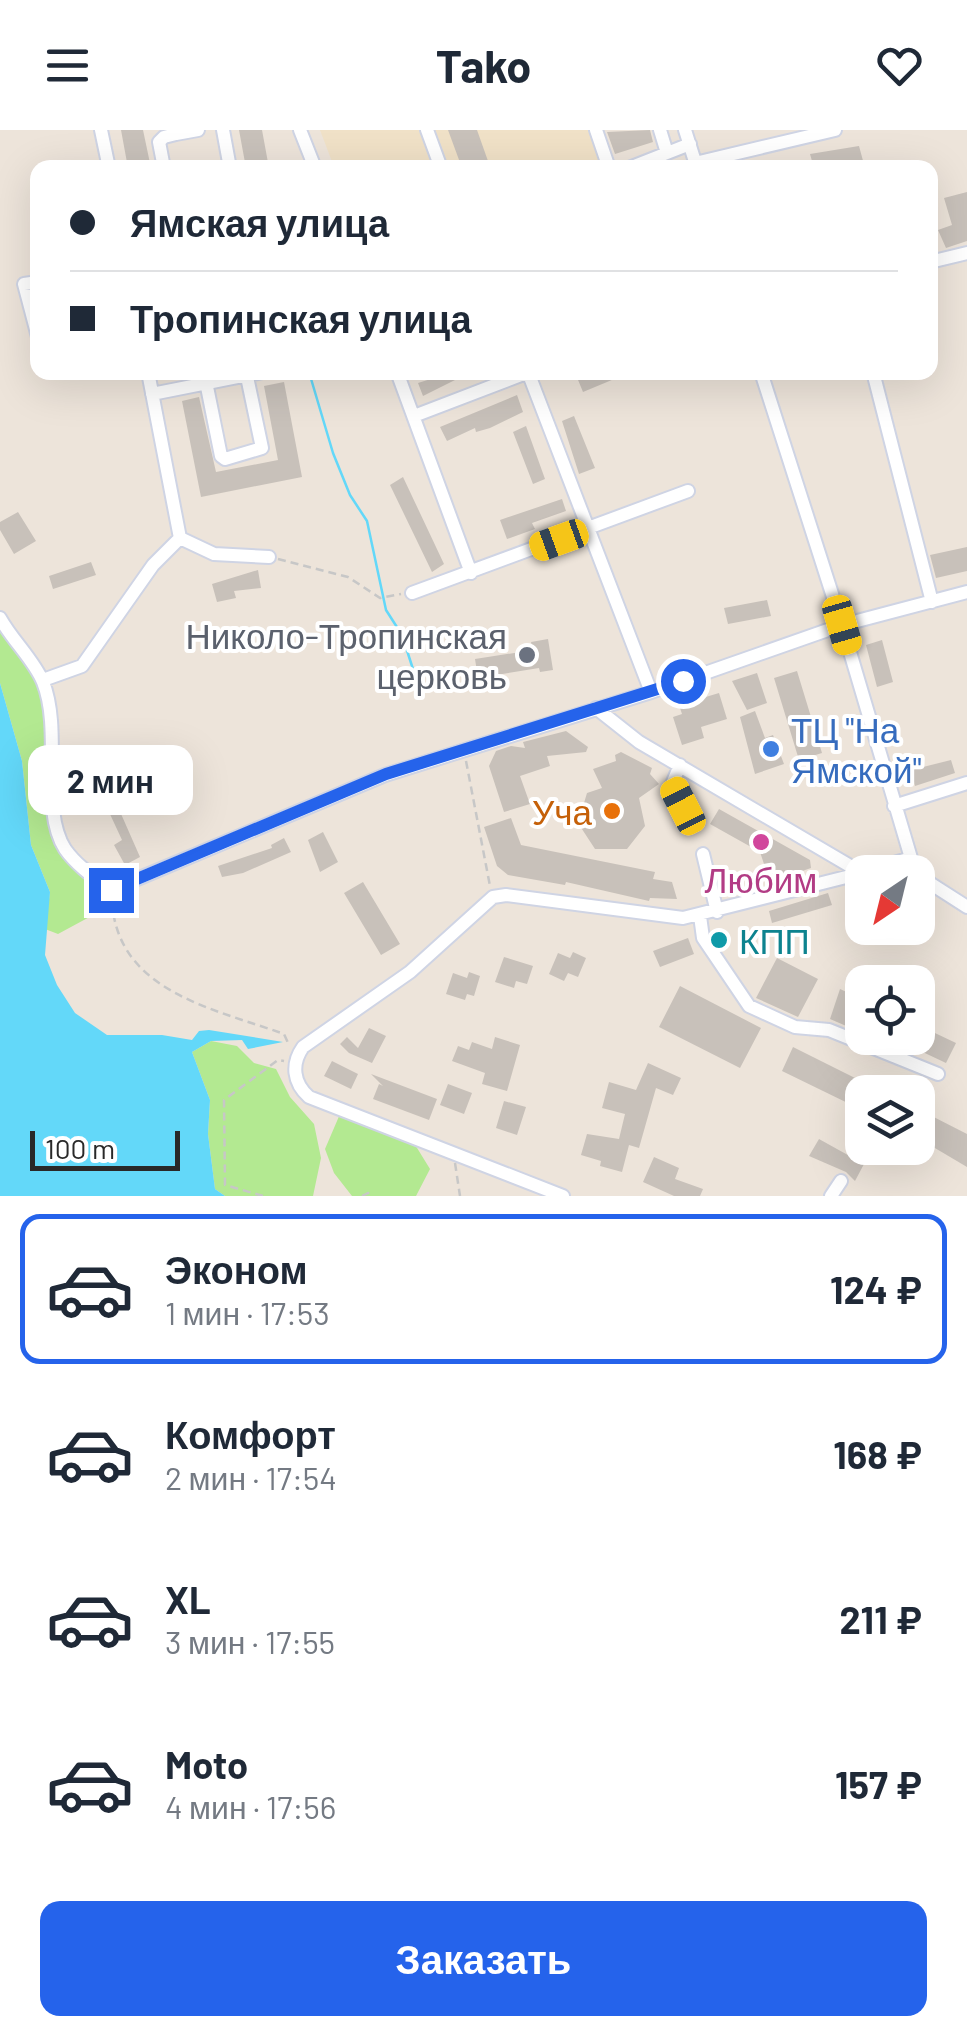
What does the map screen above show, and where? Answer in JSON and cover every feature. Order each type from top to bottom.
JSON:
[{"type":"street","points":[[102,130],[108,160]]},
{"type":"street","points":[[162,160],[159,142],[176,132],[198,130]]},
{"type":"street","points":[[223,130],[229,160]]},
{"type":"street","points":[[300,130],[312,160]]},
{"type":"street","points":[[427,130],[438,160]]},
{"type":"street","points":[[596,130],[605,160]]},
{"type":"street","points":[[660,130],[667,153]]},
{"type":"street","points":[[716,160],[835,130]]},
{"type":"street","points":[[649,160],[667,153],[688,137]]},
{"type":"street","points":[[938,260],[967,252]]},
{"type":"street","points":[[30,283],[24,284],[30,307]]},
{"type":"street","points":[[149,380],[180,538]]},
{"type":"street","points":[[152,394],[198,380]]},
{"type":"street","points":[[205,380],[225,459],[262,448],[247,380]]},
{"type":"street","points":[[400,380],[471,573]]},
{"type":"street","points":[[414,416],[509,380]]},
{"type":"street","points":[[531,380],[651,692]]},
{"type":"street","points":[[764,380],[910,855]]},
{"type":"street","points":[[875,380],[932,602]]},
{"type":"street","points":[[412,594],[688,491]]},
{"type":"street","points":[[180,538],[214,554],[269,556]]},
{"type":"street","points":[[42,680],[82,666],[153,565],[180,538]]},
{"type":"street","points":[[0,618],[42,680],[54,730],[52,808],[63,846],[80,866],[111,890],[386,774],[651,692],[842,625],[967,592]]},
{"type":"street","points":[[596,708],[640,742],[845,862]]},
{"type":"street","points":[[680,765],[672,784],[683,806]]},
{"type":"street","points":[[894,806],[967,783]]},
{"type":"street","points":[[703,854],[717,912]]},
{"type":"street","points":[[563,1196],[309,1097],[297,1082],[298,1056],[410,972],[493,897],[506,894],[683,918],[845,878]]},
{"type":"street","points":[[935,888],[967,907]]},
{"type":"street","points":[[700,916],[703,938],[750,1006],[795,1026],[829,1030],[938,1074]]},
{"type":"street","points":[[831,1196],[840,1182]]},
{"type":"path","points":[[269,556],[348,577],[380,598],[390,596]]},
{"type":"path","points":[[464,750],[493,897]]},
{"type":"path","points":[[111,890],[113,921],[119,938],[148,975],[186,1001],[284,1034],[298,1056],[278,1060],[224,1100],[225,1185],[263,1196]]},
{"type":"path","points":[[456,1157],[454,1172],[460,1196]]},
{"type":"path","points":[[362,1196],[371,1196]]},
{"type":"shaded area","points":[[320,130],[589,130],[600,160],[331,160]]},
{"type":"green space","points":[[0,618],[43,680],[63,846],[101,882],[95,914],[58,934],[45,929],[50,892],[31,845],[22,761],[0,683]]},
{"type":"green space","points":[[211,1041],[237,1046],[254,1063],[276,1069],[290,1097],[314,1124],[321,1158],[313,1196],[225,1196],[215,1189],[208,1134],[210,1100],[192,1052]]},
{"type":"green space","points":[[340,1114],[414,1143],[430,1169],[416,1196],[352,1196],[334,1173],[325,1149]]},
{"type":"water","points":[[0,683],[22,761],[31,845],[50,892],[45,955],[57,985],[75,1013],[107,1035],[162,1035],[192,1040],[199,1031],[209,1030],[283,1042],[248,1049],[242,1040],[211,1041],[192,1052],[210,1100],[208,1134],[215,1189],[225,1196],[0,1196]]},
{"type":"building","points":[[121,130],[143,130],[149,160],[127,160]]},
{"type":"building","points":[[239,130],[262,130],[268,160],[245,160]]},
{"type":"building","points":[[448,130],[477,130],[488,160],[459,160]]},
{"type":"building","points":[[650,130],[653,142],[615,154],[607,132]]},
{"type":"building","points":[[859,146],[863,160],[812,160],[810,154]]},
{"type":"building","points":[[967,192],[967,241],[946,248],[938,230],[952,225],[944,198]]},
{"type":"building","points":[[428,380],[455,380],[423,396],[418,383]]},
{"type":"building","points":[[578,380],[612,380],[583,392]]},
{"type":"building","points":[[284,382],[302,477],[201,497],[182,401],[199,397],[216,472],[278,460],[264,386]]},
{"type":"building","points":[[517,395],[523,412],[490,428],[476,432],[475,428],[447,441],[440,427]]},
{"type":"building","points":[[574,416],[595,468],[579,474],[562,421]]},
{"type":"building","points":[[526,426],[545,479],[533,484],[513,432]]},
{"type":"building","points":[[403,477],[444,564],[432,572],[390,485]]},
{"type":"building","points":[[562,499],[566,511],[532,523],[535,529],[507,539],[500,520]]},
{"type":"building","points":[[18,512],[36,541],[14,554],[0,530],[0,522]]},
{"type":"building","points":[[967,547],[967,571],[936,578],[930,555]]},
{"type":"building","points":[[91,562],[96,575],[53,589],[49,576]]},
{"type":"building","points":[[258,570],[261,588],[234,591],[236,598],[217,602],[212,584]]},
{"type":"building","points":[[767,600],[771,616],[728,624],[724,608]]},
{"type":"building","name":"Николо-Тропинская церковь","points":[[548,639],[553,670],[540,672],[539,668],[478,678],[475,659],[533,650],[531,642]]},
{"type":"building","points":[[882,640],[893,682],[877,687],[866,645]]},
{"type":"building","points":[[797,671],[822,753],[799,760],[774,678]]},
{"type":"building","points":[[757,673],[767,703],[747,710],[732,681]]},
{"type":"building","points":[[719,693],[727,719],[701,727],[704,738],[682,745],[673,717],[682,714],[679,705]]},
{"type":"building","points":[[755,711],[765,738],[773,735],[784,764],[755,774],[740,717]]},
{"type":"building","points":[[566,731],[588,747],[586,752],[547,756],[550,766],[520,776],[530,804],[504,812],[489,766],[496,751],[511,746],[525,748],[523,742]]},
{"type":"building","name":"Уча","points":[[621,752],[652,768],[650,774],[659,784],[639,798],[645,826],[627,849],[595,849],[578,823],[587,793],[602,788],[593,769],[616,761],[615,755]]},
{"type":"building","points":[[951,760],[955,773],[915,786],[911,770]]},
{"type":"building","points":[[118,807],[140,857],[125,865],[114,845],[122,840],[109,812]]},
{"type":"building","name":"Любим","points":[[719,809],[810,860],[811,868],[770,882],[760,852],[710,824]]},
{"type":"building","points":[[511,818],[521,845],[655,872],[653,879],[672,882],[677,899],[649,901],[566,882],[565,885],[508,875],[497,866],[484,827]]},
{"type":"building","points":[[323,832],[338,862],[320,872],[308,840]]},
{"type":"building","points":[[284,838],[291,852],[243,873],[222,877],[218,866],[272,848]]},
{"type":"building","points":[[363,882],[400,944],[381,955],[344,893]]},
{"type":"building","points":[[828,893],[832,905],[772,923],[769,911]]},
{"type":"building","points":[[688,938],[694,954],[660,967],[653,951]]},
{"type":"building","points":[[573,952],[586,958],[578,977],[568,973],[564,981],[549,974],[558,953],[570,958]]},
{"type":"building","points":[[504,957],[533,966],[527,984],[516,981],[514,988],[495,982]]},
{"type":"building","points":[[777,958],[818,979],[798,1017],[756,998]]},
{"type":"building","points":[[469,972],[480,976],[474,996],[467,994],[465,1000],[446,994],[453,973],[467,978]]},
{"type":"building","points":[[680,986],[761,1028],[740,1068],[659,1027]]},
{"type":"building","points":[[840,989],[845,991],[845,1025],[830,1019]]},
{"type":"building","points":[[369,1028],[386,1036],[372,1063],[349,1053],[340,1044],[347,1037],[358,1048]]},
{"type":"building","points":[[935,1033],[956,1043],[946,1063],[929,1055],[935,1055]]},
{"type":"building","points":[[495,1037],[520,1045],[507,1091],[482,1084],[485,1073],[452,1061],[458,1046],[469,1050],[472,1042],[492,1049]]},
{"type":"building","points":[[793,1047],[849,1075],[845,1075],[845,1102],[782,1071]]},
{"type":"building","points":[[332,1061],[358,1074],[351,1089],[324,1076]]},
{"type":"building","points":[[648,1063],[681,1078],[673,1095],[656,1088],[639,1148],[629,1145],[622,1172],[581,1155],[587,1134],[619,1139],[625,1114],[602,1108],[609,1082],[636,1090]]},
{"type":"building","points":[[371,1074],[437,1099],[429,1120],[373,1099],[379,1084],[383,1086]]},
{"type":"building","points":[[448,1084],[472,1093],[464,1114],[440,1105]]},
{"type":"building","points":[[504,1101],[526,1107],[517,1135],[496,1128]]},
{"type":"building","points":[[935,1118],[967,1134],[967,1167],[935,1148]]},
{"type":"building","points":[[819,1139],[845,1153],[845,1165],[863,1165],[855,1181],[846,1172],[809,1156]]},
{"type":"building","points":[[654,1157],[679,1168],[675,1179],[703,1189],[700,1196],[674,1196],[643,1182]]},
{"type":"waterway","points":[[311,380],[333,453],[350,495],[367,521],[386,610],[402,635],[421,694]]},
{"type":"place","name":"Николо-Тропинская церковь","points":[[527,655]]},
{"type":"place","name":"ТЦ \"На Ямской\"","points":[[771,749]]},
{"type":"place","name":"Уча","points":[[612,811]]},
{"type":"place","name":"Любим","points":[[761,842]]},
{"type":"place","name":"КПП","points":[[719,940]]},
{"type":"route","points":[[111,890],[386,774],[683,681]]}]
